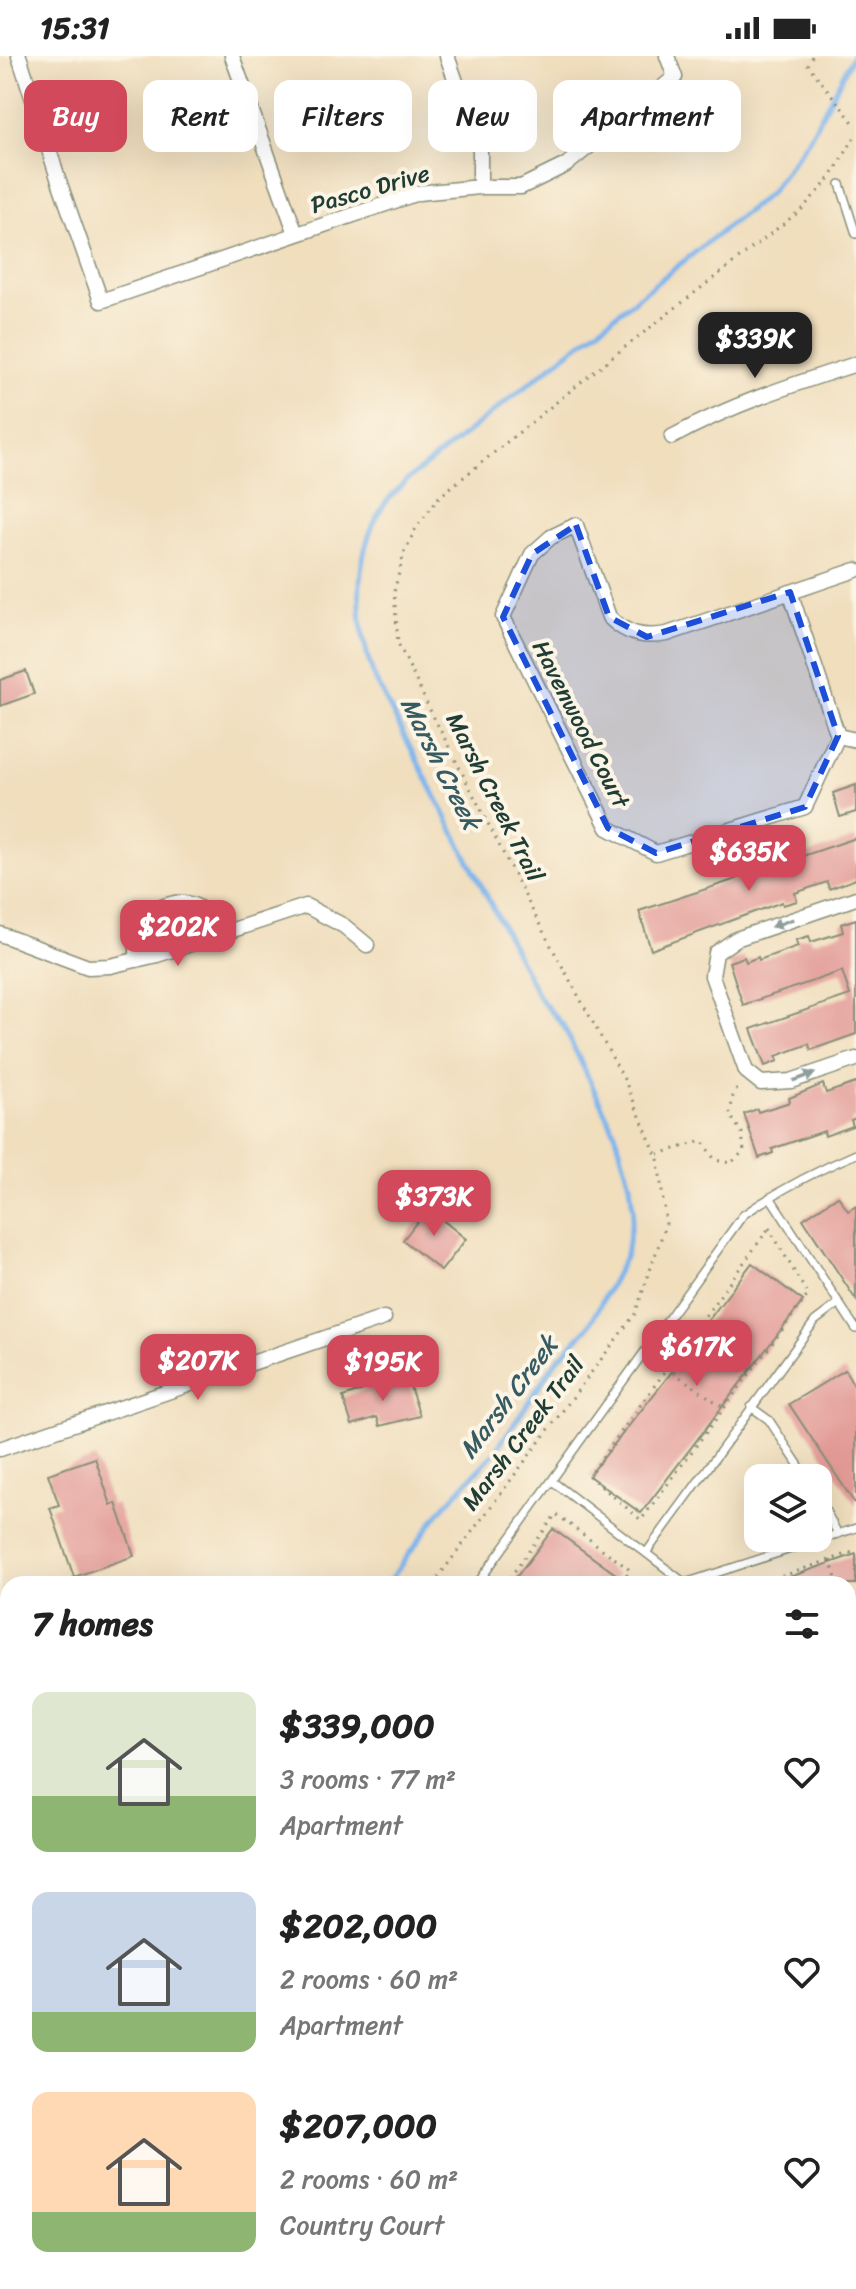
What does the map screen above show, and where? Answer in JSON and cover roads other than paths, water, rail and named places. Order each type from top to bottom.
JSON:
[{"type":"street","name":"Pasco Drive","points":[[19,56],[101,301],[418,193],[521,187],[566,165],[675,77],[667,56]]},
{"type":"street","points":[[232,56],[296,234]]},
{"type":"street","points":[[447,56],[480,150],[480,187]]},
{"type":"street","points":[[672,437],[701,421],[856,364]]},
{"type":"street","name":"Havenwood Court","points":[[838,736],[805,807],[656,853],[608,828],[503,617],[532,554],[551,537],[576,525],[609,617],[617,626],[647,637],[667,634],[856,570]]},
{"type":"street","points":[[790,592],[838,736],[856,740]]},
{"type":"street","points":[[856,898],[736,939],[716,953],[712,976],[746,1071],[761,1083],[791,1081],[856,1059]]},
{"type":"street","points":[[137,960],[137,921],[159,906],[178,901],[209,913],[220,933]]},
{"type":"street","points":[[0,934],[88,967],[110,966],[306,906],[344,926],[367,945]]},
{"type":"street","points":[[0,1449],[384,1318]]},
{"type":"lane","points":[[840,184],[856,234]]},
{"type":"lane","points":[[483,1576],[743,1215],[815,1171],[856,1154]]},
{"type":"lane","points":[[770,1197],[856,1329]]},
{"type":"lane","points":[[646,1553],[815,1321],[839,1303]]},
{"type":"lane","points":[[751,1407],[769,1420],[798,1464]]},
{"type":"lane","points":[[552,1481],[676,1576]]},
{"type":"lane","points":[[832,1523],[838,1534]]},
{"type":"lane","points":[[707,1576],[856,1528]]},
{"type":"waterway","name":"Marsh Creek","points":[[393,1576],[441,1510],[494,1453],[557,1360],[588,1328],[626,1255],[633,1211],[630,1184],[616,1135],[563,1025],[540,999],[374,677],[360,614],[361,569],[365,548],[382,508],[406,481],[770,193],[809,139],[853,56]]}]
